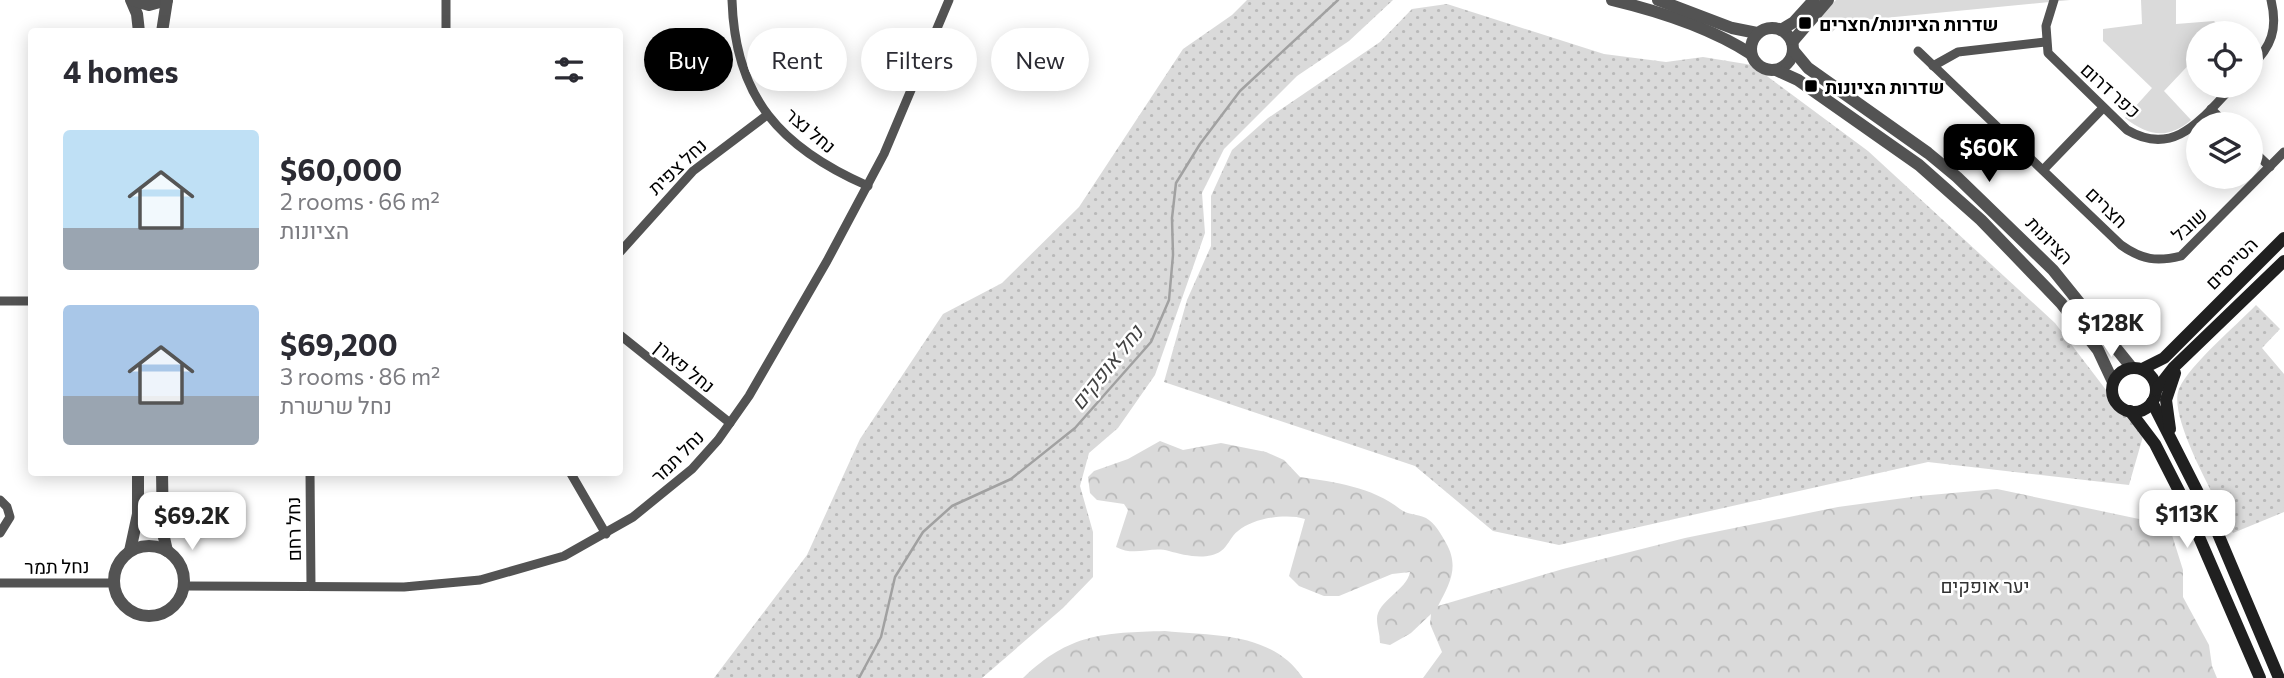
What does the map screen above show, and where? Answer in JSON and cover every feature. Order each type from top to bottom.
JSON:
[{"type":"main road","name":"הטייסים","points":[[2137,369],[2164,358],[2284,238]]},
{"type":"main road","name":"הטייסים","points":[[2154,396],[2187,355],[2284,261]]},
{"type":"main road","points":[[2175,449],[2166,418],[2166,400],[2169,386],[2187,355]]},
{"type":"main road","points":[[2260,678],[2180,493],[2155,444],[2130,411],[2116,402],[2112,390],[2113,382],[2121,372],[2137,369],[2152,377],[2154,396],[2175,449],[2213,522],[2279,678]]},
{"type":"main road","points":[[2130,411],[2143,410],[2154,396]]},
{"type":"street","points":[[138,28],[132,0],[149,5],[167,0],[163,28]]},
{"type":"street","points":[[446,0],[446,28]]},
{"type":"street","name":"נחל נצר","points":[[732,0],[738,55],[750,86],[767,115],[785,137],[807,154],[829,169],[868,186]]},
{"type":"street","name":"נחל תמר","points":[[184,586],[404,587],[480,580],[565,556],[634,517],[692,469],[730,423],[755,385],[868,186],[949,0]]},
{"type":"street","points":[[1612,0],[1661,15],[1724,40],[1751,54],[1760,67],[1776,71],[1789,62],[1793,46],[1828,0]]},
{"type":"street","points":[[1658,0],[1732,28],[1757,33],[1767,29],[1781,30],[1790,25],[1814,0]]},
{"type":"street","points":[[1933,65],[1958,52],[2045,42],[2054,0]]},
{"type":"street","points":[[2263,52],[2280,19],[2271,0]]},
{"type":"street","points":[[1781,30],[1793,46]]},
{"type":"street","points":[[1751,54],[1752,41],[1757,33]]},
{"type":"street","name":"כפר דרום","points":[[2045,42],[2054,62],[2103,108],[2127,130],[2150,140],[2178,136],[2189,130],[2222,98]]},
{"type":"street","name":"הציונות","points":[[1793,46],[1808,68],[1928,152],[1966,185],[2053,270],[2137,369]]},
{"type":"street","name":"חצרים","points":[[1918,51],[2121,245],[2141,258],[2151,260]]},
{"type":"street","name":"הציונות","points":[[1776,71],[1798,80],[1919,165],[1981,220],[2061,303],[2098,350],[2113,382]]},
{"type":"street","points":[[2043,170],[2103,108]]},
{"type":"street","points":[[2211,109],[2214,112]]},
{"type":"street","name":"נחל צפית","points":[[623,249],[693,172],[767,115]]},
{"type":"street","name":"שובל","points":[[2151,260],[2181,256],[2194,246],[2284,152]]},
{"type":"street","points":[[2263,160],[2270,167]]},
{"type":"street","points":[[0,301],[28,301]]},
{"type":"street","name":"נחל פארן","points":[[623,337],[730,423]]},
{"type":"street","points":[[130,551],[149,545],[167,551],[181,566],[184,586],[181,596],[167,611],[146,616],[126,607],[120,600],[114,583],[118,565],[130,551],[138,514],[138,476]]},
{"type":"street","points":[[162,476],[163,533],[167,551]]},
{"type":"street","name":"נחל רחם","points":[[310,476],[311,586]]},
{"type":"street","points":[[572,476],[606,534]]},
{"type":"street","points":[[0,500],[7,507],[10,517],[0,533]]},
{"type":"street","name":"נחל תמר","points":[[0,583],[114,583]]},
{"type":"green space","points":[[1247,0],[1393,0],[1349,41],[1297,76],[1224,149],[1202,193],[1205,233],[1155,375],[1118,428],[1089,453],[1080,486],[1093,532],[1093,577],[1063,608],[982,678],[714,678],[807,555],[860,439],[943,314],[1002,283],[1079,207],[1183,49],[1232,15]]},
{"type":"green space","points":[[1836,0],[2070,0],[1843,22],[1832,32],[1818,18]]},
{"type":"green space","points":[[2141,0],[2176,0],[2176,24],[2186,23],[2186,68],[2164,91],[2186,115],[2186,124],[2174,131],[2150,132],[2125,118],[2152,88],[2103,41],[2103,29],[2142,24]]},
{"type":"green space","points":[[1447,4],[1604,54],[1666,62],[1703,57],[1752,65],[1868,151],[2055,323],[2119,407],[2144,433],[2129,485],[1928,462],[1559,545],[1493,531],[1415,466],[1164,382],[1187,300],[1211,246],[1211,196],[1232,150],[1268,118],[1380,42],[1412,9]]},
{"type":"green space","points":[[2256,305],[2280,329],[2262,348],[2284,374],[2284,512],[2233,533],[2196,461],[2180,419],[2177,402],[2184,379]]},
{"type":"green space","name":"יער אופקים","points":[[1160,441],[1183,450],[1221,443],[1266,452],[1284,460],[1300,477],[1365,491],[1403,511],[1426,518],[1440,532],[1452,560],[1449,583],[1438,606],[1563,569],[1685,538],[1838,507],[1919,496],[1997,489],[2139,519],[2172,535],[2183,570],[2183,597],[2209,645],[2217,678],[1423,678],[1442,652],[1430,624],[1431,614],[1411,633],[1390,645],[1380,643],[1377,625],[1378,613],[1404,584],[1410,572],[1392,574],[1339,596],[1324,596],[1299,586],[1289,576],[1305,519],[1280,517],[1252,523],[1236,533],[1221,551],[1209,556],[1162,550],[1129,551],[1116,547],[1128,510],[1124,504],[1097,500],[1090,493],[1088,477],[1094,471],[1128,459]]},
{"type":"green space","points":[[1165,631],[1222,636],[1259,644],[1290,663],[1303,678],[1023,678],[1056,652],[1088,638]]},
{"type":"waterway","name":"נחל אופקים","points":[[859,678],[881,637],[895,577],[923,532],[952,506],[1011,479],[1075,428],[1151,342],[1169,300],[1176,183],[1200,144],[1240,91],[1338,0]]},
{"type":"place","name":"שדרות הציונות/חצרים","points":[[1805,23]]},
{"type":"place","name":"שדרות הציונות","points":[[1811,86]]}]
